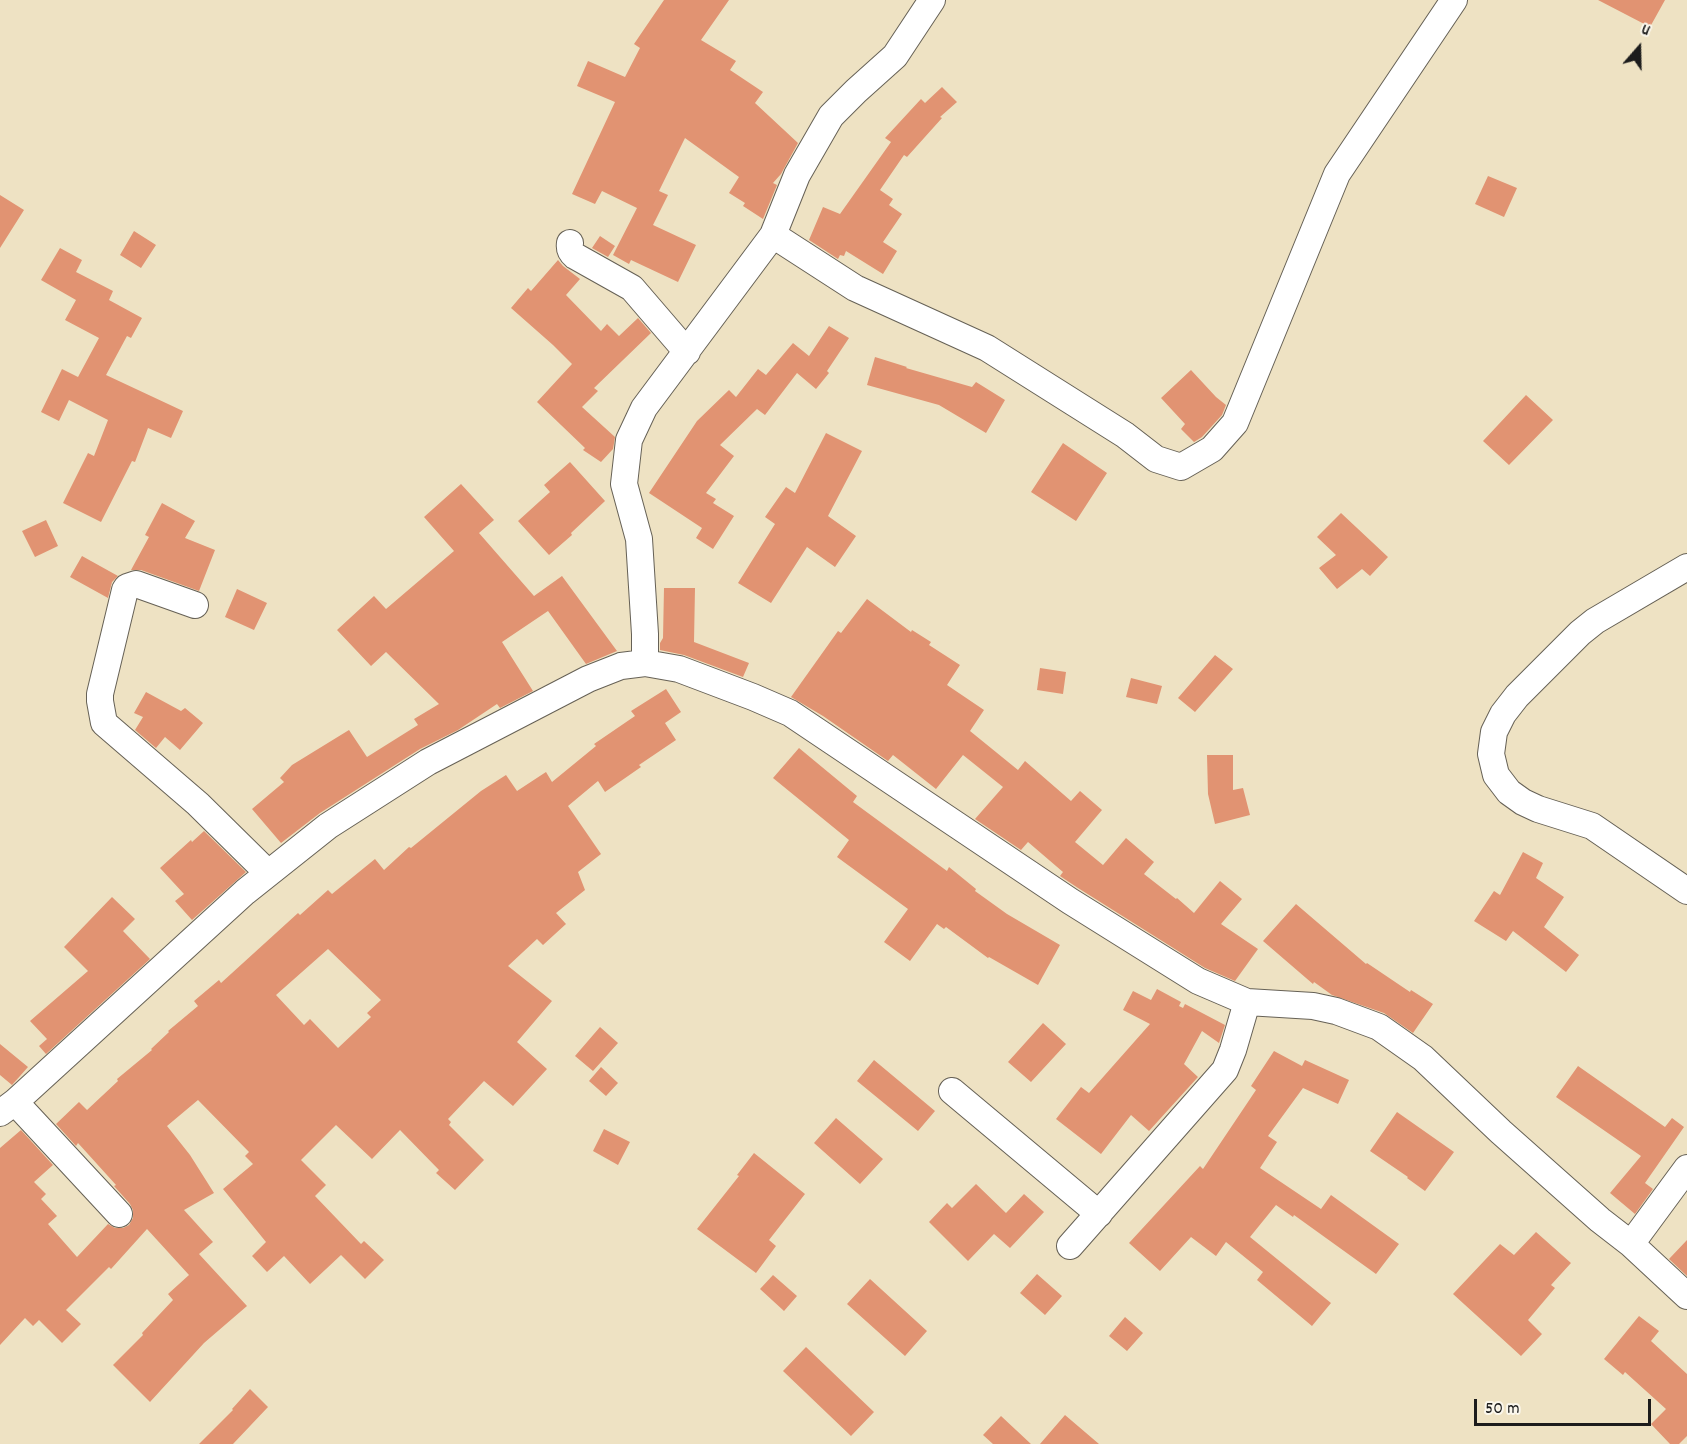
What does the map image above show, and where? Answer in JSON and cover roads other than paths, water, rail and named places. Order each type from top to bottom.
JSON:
[{"type":"street","points":[[645,663],[639,539],[624,484],[629,440],[644,408],[773,235],[797,176],[831,116],[895,56],[932,0]]},
{"type":"street","points":[[773,235],[855,288],[987,348],[1125,435],[1156,459],[1181,467],[1212,450],[1235,423],[1337,174],[1454,0]]},
{"type":"street","points":[[570,243],[569,248],[575,256],[632,288],[687,352]]},
{"type":"street","points":[[1687,567],[1595,621],[1580,633],[1517,696],[1503,714],[1494,732],[1491,754],[1496,775],[1509,792],[1523,802],[1592,826],[1687,891]]},
{"type":"street","points":[[195,605],[136,584],[127,586],[100,694],[104,723],[198,804],[268,873]]},
{"type":"street","points":[[119,1214],[8,1107],[245,891],[328,826],[428,762],[588,679],[621,666],[645,663],[679,669],[790,713],[1070,901],[1198,981],[1247,1002],[1313,1006],[1336,1011],[1379,1028],[1423,1058],[1501,1132],[1600,1220],[1631,1244],[1687,1296]]},
{"type":"street","points":[[1070,1246],[1225,1070],[1247,1002]]},
{"type":"street","points":[[952,1091],[1099,1214]]},
{"type":"street","points":[[1631,1244],[1687,1168]]}]
